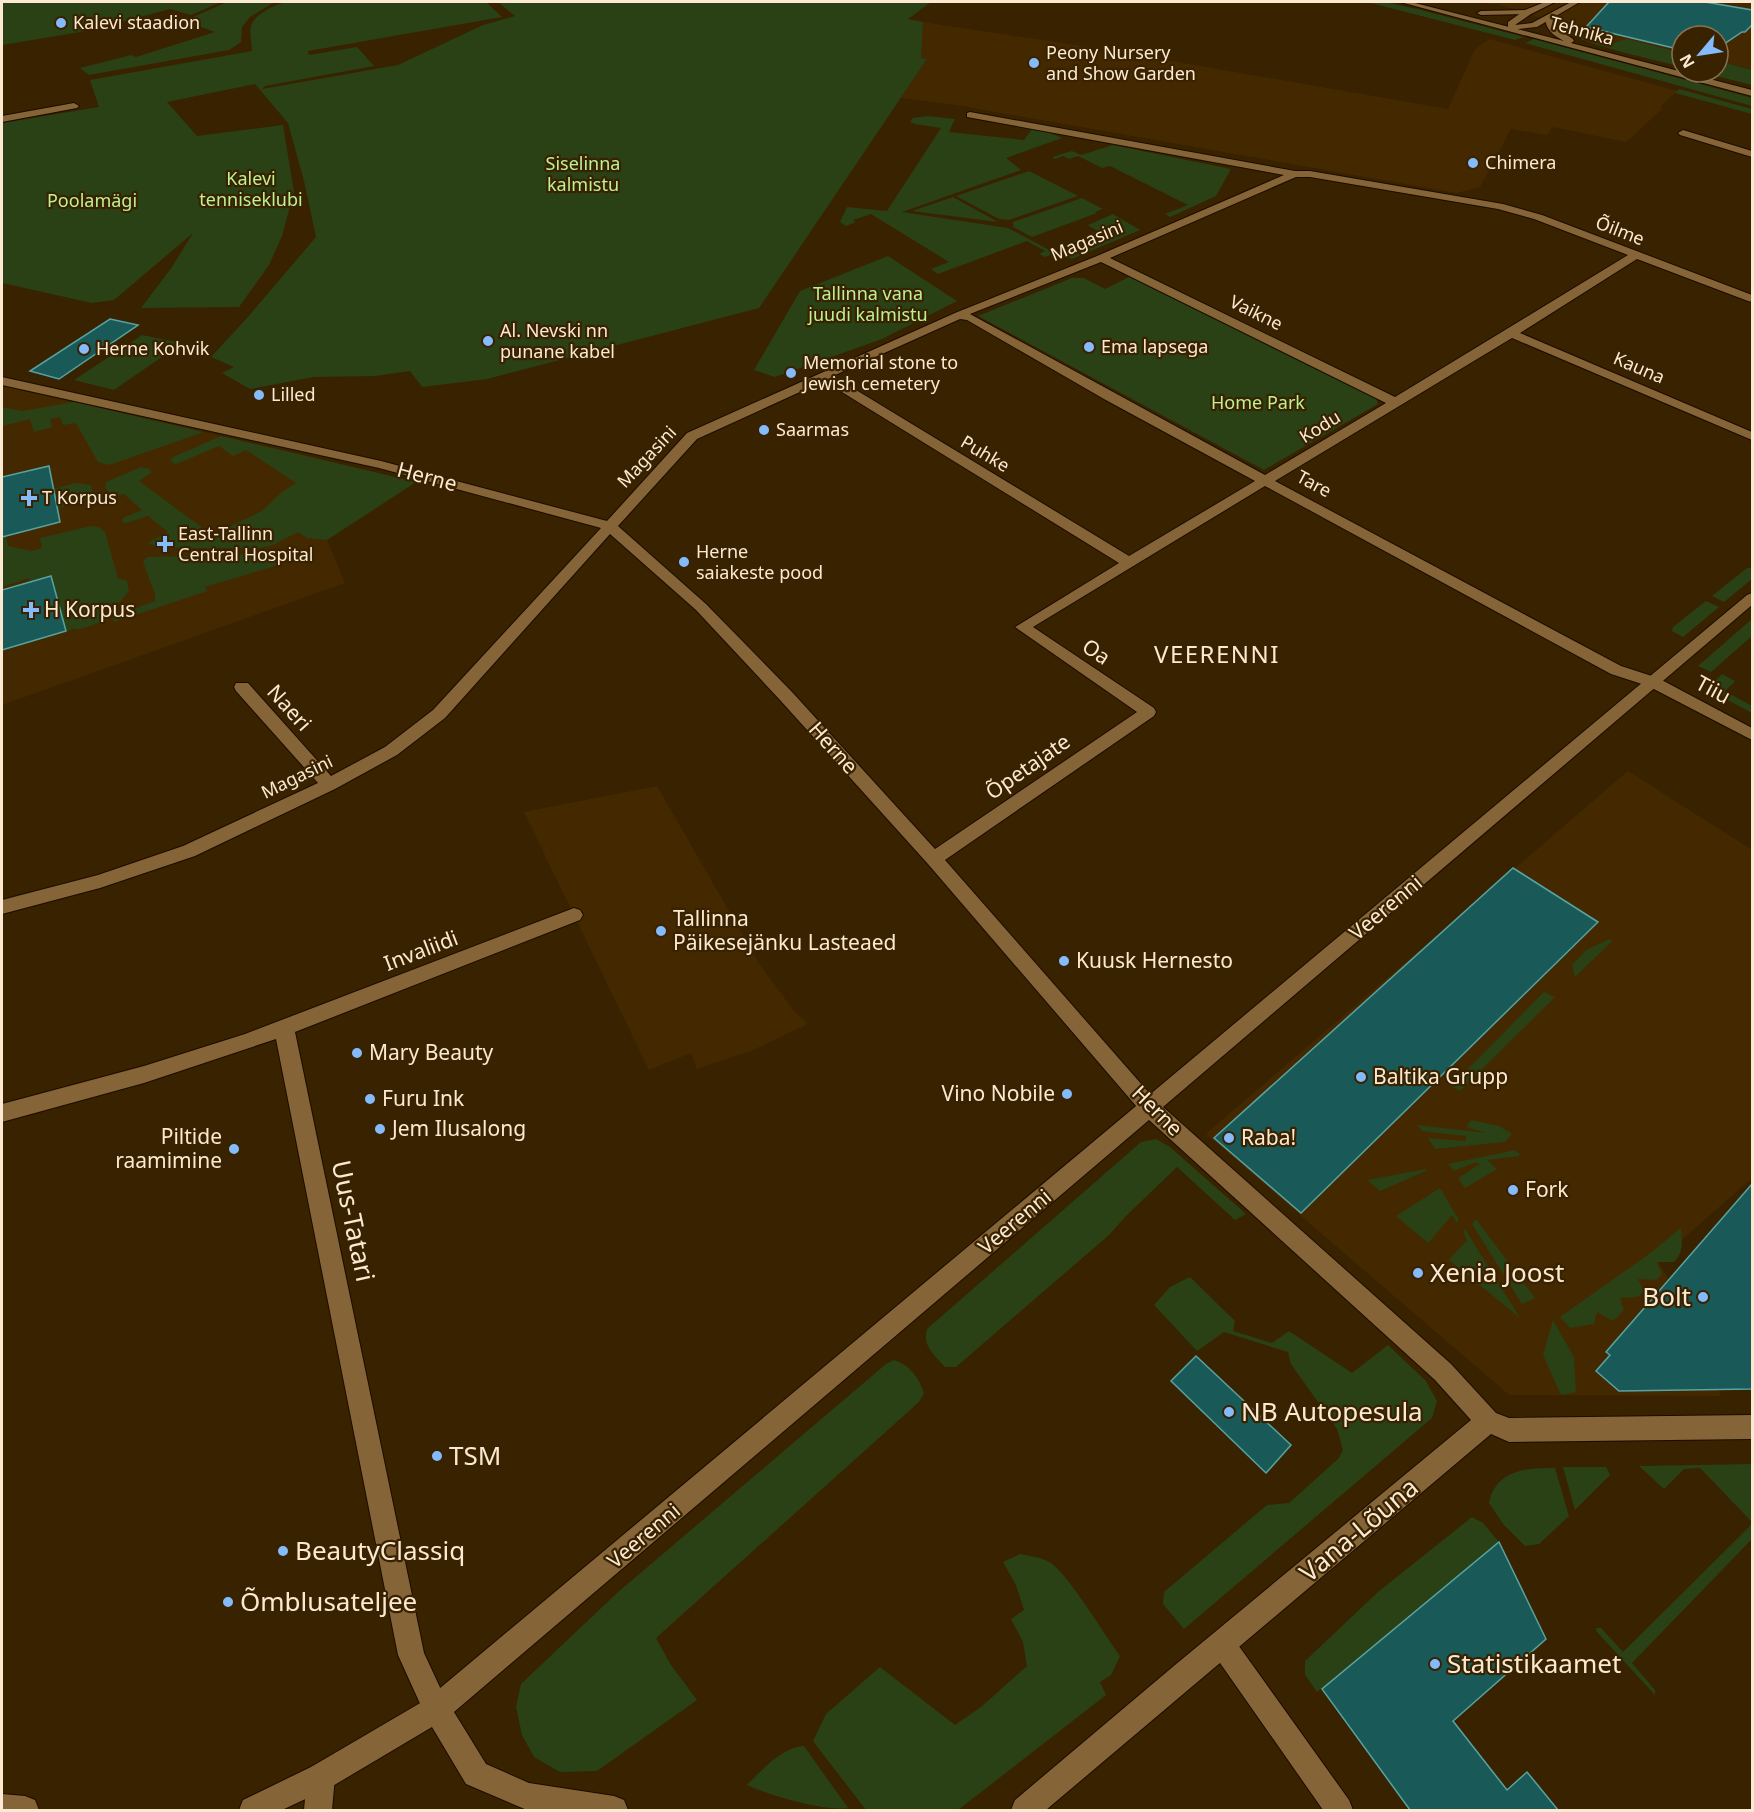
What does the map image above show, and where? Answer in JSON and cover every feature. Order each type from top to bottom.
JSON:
[{"type":"street","name":"Tehnika","points":[[1404,2],[1511,28],[1752,93]]},
{"type":"street","points":[[1551,2],[1528,12],[1511,24],[1511,28],[1534,25],[1576,2]]},
{"type":"street","points":[[1439,10],[1496,14],[1528,12]]},
{"type":"street","points":[[1549,18],[1549,24],[1554,32],[1599,52]]},
{"type":"street","points":[[2,119],[74,106]]},
{"type":"street","points":[[970,115],[1295,174]]},
{"type":"street","points":[[1683,133],[1752,154]]},
{"type":"street","name":"Magasini","points":[[2,907],[100,881],[189,851],[329,784],[391,751],[439,714],[692,436],[959,315],[1101,258],[1295,174],[1310,174],[1473,200]]},
{"type":"street","name":"Õilme","points":[[1473,200],[1538,217],[1752,299]]},
{"type":"street","name":"Kodu","points":[[1022,627],[1267,481],[1636,255]]},
{"type":"street","name":"Vaikne","points":[[1101,258],[1395,402]]},
{"type":"street","name":"Tare","points":[[959,315],[971,318],[1108,396],[1616,670],[1653,682]]},
{"type":"street","name":"Kauna","points":[[1511,333],[1752,436]]},
{"type":"street","name":"Puhke","points":[[824,376],[1128,562]]},
{"type":"street","name":"Herne","points":[[2,381],[381,465],[609,526],[701,607],[934,859],[1150,1108],[1443,1372],[1488,1421]]},
{"type":"street","name":"Veerenni","points":[[253,1810],[321,1777],[437,1709],[1752,598]]},
{"type":"street","name":"Oa","points":[[1022,627],[1148,712]]},
{"type":"street","name":"Tiiu","points":[[1653,682],[1752,735]]},
{"type":"street","name":"Naeri","points":[[242,687],[329,784]]},
{"type":"street","name":"Õpetajate","points":[[934,859],[1148,712]]},
{"type":"street","name":"Invaliidi","points":[[284,1028],[574,915]]},
{"type":"street","points":[[2,1113],[221,1052],[284,1028]]},
{"type":"street","name":"Uus-Tatari","points":[[284,1028],[411,1655],[437,1709],[476,1774],[528,1797],[614,1810]]},
{"type":"street","points":[[1488,1421],[1509,1431],[1752,1427]]},
{"type":"street","name":"Vana-Lõuna","points":[[1025,1810],[1488,1421]]},
{"type":"street","points":[[1222,1644],[1338,1810]]},
{"type":"street","points":[[318,1810],[321,1777]]},
{"type":"street","points":[[2,1808],[25,1810]]},
{"type":"shaded area","points":[[1465,2],[1752,2],[1752,70],[1730,64],[1730,24],[1670,24],[1670,58],[1497,4]]},
{"type":"shaded area","points":[[923,22],[1088,47],[1086,50],[1128,57],[1131,54],[1448,109],[1475,49],[1489,39],[1677,91],[1661,106],[1661,110],[1626,142],[1553,127],[1547,135],[1511,129],[1480,187],[1457,193],[956,105],[901,98],[927,59],[921,58]]},
{"type":"shaded area","name":"East-Tallinn Central Hospital","points":[[2,386],[416,482],[327,540],[345,583],[2,705]]},
{"type":"shaded area","points":[[1628,771],[1752,850],[1752,1178],[1684,1238],[1656,1259],[1688,1311],[1721,1396],[1509,1395],[1206,1134]]},
{"type":"shaded area","name":"Tallinna Päikesejänku Lasteaed","points":[[657,786],[759,963],[793,1010],[808,1024],[751,1051],[697,1069],[691,1053],[649,1070],[524,812]]},
{"type":"green space","name":"Kalevi staadion","points":[[2,2],[221,2],[191,15],[170,9],[92,30],[2,45]]},
{"type":"green space","points":[[227,2],[273,3],[250,17],[242,27],[241,42],[229,50],[89,75],[80,68],[131,55],[136,57],[215,32],[184,21]]},
{"type":"green space","name":"Siselinna kalmistu","points":[[286,2],[486,2],[502,17],[308,51],[309,55],[357,47],[374,66],[265,86],[262,89],[398,65],[483,25],[515,16],[498,2],[931,2],[908,19],[923,22],[921,58],[927,59],[759,308],[487,379],[422,387],[410,371],[375,376],[314,377],[250,389],[222,373],[234,367],[211,357],[316,237],[288,123],[255,84],[167,102],[197,136],[283,125],[294,192],[282,236],[269,265],[239,307],[141,308],[172,267],[193,233],[114,300],[92,303],[2,283],[2,123],[99,107],[90,80],[252,51],[250,32],[253,21],[266,10]]},
{"type":"green space","points":[[1367,2],[1384,2],[1417,9],[1524,37],[1515,40]]},
{"type":"green space","points":[[1573,24],[1573,32],[1612,43],[1627,39],[1670,50],[1670,64],[1600,46],[1571,35],[1562,29]]},
{"type":"green space","points":[[1534,39],[1670,76],[1670,83],[1525,43]]},
{"type":"green space","points":[[1730,64],[1752,70],[1752,85],[1730,80]]},
{"type":"green space","points":[[1673,84],[1700,84],[1752,98],[1752,106]]},
{"type":"green space","points":[[1679,89],[1752,109],[1752,114],[1675,93]]},
{"type":"green space","points":[[927,116],[955,119],[949,132],[1024,140],[1032,129],[1062,138],[1006,158],[1021,170],[902,212],[1008,228],[1055,253],[1045,257],[1039,254],[1045,251],[1027,241],[938,274],[931,269],[949,262],[871,214],[853,220],[856,222],[846,226],[840,222],[847,207],[887,211],[941,128],[910,122],[913,118]]},
{"type":"green space","points":[[1113,145],[1231,169],[1216,196],[1170,217],[1165,214],[1188,205],[1110,166],[1102,168],[1078,156],[1069,159],[1063,156],[1055,159],[1052,157],[1072,151],[1081,155]]},
{"type":"green space","points":[[1029,171],[1078,196],[1009,220],[999,219],[956,196]]},
{"type":"green space","points":[[953,197],[998,222],[912,211]]},
{"type":"green space","points":[[1082,198],[1103,209],[1032,237],[1013,227],[1013,222]]},
{"type":"green space","points":[[1113,214],[1140,230],[1072,259],[1064,255],[1064,251],[1073,248],[1067,244],[1097,231],[1088,225]]},
{"type":"green space","name":"Tallinna vana juudi kalmistu","points":[[888,256],[957,301],[882,339],[775,377],[754,370],[800,291]]},
{"type":"green space","name":"Home Park","points":[[1131,276],[1376,398],[1378,404],[1264,470],[978,316],[1072,278],[1084,278],[1105,289]]},
{"type":"green space","points":[[142,335],[182,343],[114,390],[74,380]]},
{"type":"green space","points":[[74,402],[204,432],[109,465],[98,462],[76,423],[63,425],[60,417],[50,419],[52,427],[34,432],[30,419],[2,426],[2,407],[22,411]]},
{"type":"green space","points":[[221,436],[416,482],[327,540],[307,538],[298,532],[273,545],[260,548],[163,548],[149,542],[168,532],[148,516],[126,523],[122,522],[123,518],[142,510],[124,494],[111,497],[105,486],[106,482],[141,467],[150,469],[151,473],[139,481],[212,535],[262,511],[282,492],[296,483],[246,450],[233,456],[219,446],[179,463],[175,464],[170,460]]},
{"type":"green space","points":[[76,483],[91,485],[94,497],[58,508],[53,489]]},
{"type":"green space","points":[[91,526],[98,527],[105,532],[118,578],[127,581],[129,591],[120,602],[101,608],[105,621],[66,631],[51,576],[30,582],[29,578],[2,587],[2,537],[6,536],[8,546],[32,551],[42,548],[40,538]]},
{"type":"green space","points":[[265,554],[281,556],[282,561],[275,566],[205,587],[207,591],[114,622],[112,617],[155,601],[155,594],[143,562],[147,557]]},
{"type":"green space","points":[[1747,568],[1752,568],[1752,579],[1724,602],[1712,596]]},
{"type":"green space","points":[[1706,601],[1719,607],[1683,637],[1672,631],[1673,627]]},
{"type":"green space","points":[[1752,619],[1752,636],[1711,672],[1698,666]]},
{"type":"green space","points":[[1722,674],[1735,681],[1725,691],[1752,706],[1752,713],[1711,691],[1710,686]]},
{"type":"green space","points":[[1610,939],[1612,941],[1575,977],[1572,965],[1586,950]]},
{"type":"green space","points":[[1544,992],[1555,997],[1460,1091],[1451,1086]]},
{"type":"green space","points":[[1471,1120],[1499,1126],[1512,1134],[1505,1142],[1435,1149],[1428,1138],[1466,1141],[1466,1136],[1422,1131],[1417,1125],[1487,1133],[1466,1127]]},
{"type":"green space","points":[[1156,1139],[1170,1147],[1246,1214],[1235,1220],[1177,1167],[1109,1235],[956,1367],[945,1367],[928,1345],[927,1329],[1141,1142]]},
{"type":"green space","points":[[1515,1150],[1520,1154],[1518,1156],[1487,1160],[1497,1169],[1465,1188],[1458,1178],[1480,1164],[1476,1162],[1454,1171],[1448,1164]]},
{"type":"green space","points":[[1426,1169],[1426,1171],[1380,1191],[1367,1180]]},
{"type":"green space","points":[[1440,1188],[1459,1220],[1457,1223],[1452,1215],[1428,1243],[1396,1216]]},
{"type":"green space","points":[[1476,1219],[1535,1298],[1522,1304],[1472,1224]]},
{"type":"green space","points":[[1681,1228],[1682,1246],[1677,1258],[1674,1262],[1657,1262],[1662,1274],[1656,1280],[1638,1279],[1644,1292],[1637,1297],[1620,1298],[1624,1310],[1613,1321],[1597,1312],[1594,1324],[1570,1328],[1560,1317],[1649,1254]]},
{"type":"green space","points":[[1465,1229],[1520,1318],[1449,1260],[1467,1240],[1463,1232]]},
{"type":"green space","points":[[1190,1277],[1235,1321],[1233,1331],[1272,1343],[1289,1331],[1352,1373],[1388,1345],[1426,1381],[1437,1401],[1432,1418],[1184,1629],[1163,1604],[1164,1592],[1267,1505],[1289,1503],[1338,1459],[1343,1450],[1337,1429],[1291,1364],[1288,1352],[1224,1332],[1197,1351],[1154,1305],[1170,1287]]},
{"type":"green space","points":[[1553,1320],[1574,1357],[1576,1392],[1561,1395],[1543,1355]]},
{"type":"green space","points":[[894,1360],[909,1368],[919,1382],[924,1393],[919,1402],[656,1638],[671,1665],[697,1700],[597,1771],[560,1772],[534,1757],[522,1735],[516,1707],[521,1684],[617,1593],[886,1364]]},
{"type":"green space","points":[[1752,1464],[1752,1522],[1700,1468],[1684,1469],[1664,1489],[1639,1466]]},
{"type":"green space","points":[[1563,1467],[1606,1467],[1610,1475],[1575,1510]]},
{"type":"green space","points":[[1555,1468],[1569,1516],[1539,1544],[1525,1546],[1503,1524],[1489,1503],[1493,1492],[1498,1483],[1514,1473]]},
{"type":"green space","points":[[1472,1517],[1483,1523],[1499,1542],[1317,1692],[1305,1675],[1305,1661],[1378,1592]]},
{"type":"green space","points":[[1752,1524],[1752,1539],[1632,1663],[1655,1690],[1655,1695],[1597,1632],[1596,1628],[1601,1628],[1623,1652]]},
{"type":"green space","points":[[1020,1554],[1043,1559],[1059,1570],[1120,1656],[1111,1675],[1100,1682],[1106,1695],[958,1810],[866,1810],[813,1741],[826,1714],[880,1667],[955,1725],[981,1707],[1027,1666],[1023,1642],[1011,1619],[1024,1610],[1016,1585],[1003,1562]]},
{"type":"green space","points":[[804,1746],[848,1808],[825,1808],[811,1805],[782,1798],[747,1785],[780,1755],[796,1747]]},
{"type":"building","points":[[1609,2],[1705,2],[1752,10],[1752,25],[1745,32],[1730,40],[1730,24],[1670,24],[1670,47],[1586,27]]},
{"type":"building","name":"Herne Kohvik","points":[[110,319],[138,325],[59,379],[30,371]]},
{"type":"building","name":"T Korpus","points":[[49,466],[60,522],[2,537],[2,477]]},
{"type":"building","name":"H Korpus","points":[[51,576],[66,631],[2,650],[2,590]]},
{"type":"building","name":"Baltika Grupp","points":[[1513,868],[1598,922],[1301,1213],[1214,1138]]},
{"type":"building","name":"Bolt","points":[[1752,1184],[1752,1389],[1619,1391],[1596,1371],[1610,1355],[1606,1352]]},
{"type":"building","name":"NB Autopesula","points":[[1196,1356],[1291,1445],[1266,1473],[1171,1381]]},
{"type":"building","name":"Statistikaamet","points":[[1499,1542],[1546,1639],[1453,1721],[1507,1790],[1527,1772],[1558,1810],[1410,1810],[1322,1689]]},
{"type":"place","name":"Kalevi staadion","points":[[61,23]]},
{"type":"place","name":"Peony Nursery and Show Garden","points":[[1034,63]]},
{"type":"place","name":"Chimera","points":[[1473,163]]},
{"type":"place","name":"Al. Nevski nn punane kabel","points":[[488,341]]},
{"type":"place","name":"Ema lapsega","points":[[1089,347]]},
{"type":"place","name":"Herne Kohvik","points":[[84,349]]},
{"type":"place","name":"Memorial stone to Jewish cemetery","points":[[791,373]]},
{"type":"place","name":"Lilled","points":[[259,395]]},
{"type":"place","name":"Saarmas","points":[[764,430]]},
{"type":"place","name":"T Korpus","points":[[29,498]]},
{"type":"place","name":"East-Tallinn Central Hospital","points":[[165,544]]},
{"type":"place","name":"Herne saiakeste pood","points":[[684,562]]},
{"type":"place","name":"H Korpus","points":[[31,610]]},
{"type":"place","name":"Tallinna Päikesejänku Lasteaed","points":[[661,931]]},
{"type":"place","name":"Kuusk Hernesto","points":[[1064,961]]},
{"type":"place","name":"Mary Beauty","points":[[357,1053]]},
{"type":"place","name":"Baltika Grupp","points":[[1361,1077]]},
{"type":"place","name":"Vino Nobile","points":[[1067,1094]]},
{"type":"place","name":"Furu Ink","points":[[370,1099]]},
{"type":"place","name":"Jem Ilusalong","points":[[380,1129]]},
{"type":"place","name":"Raba!","points":[[1229,1138]]},
{"type":"place","name":"Piltide raamimine","points":[[234,1149]]},
{"type":"place","name":"Fork","points":[[1513,1190]]},
{"type":"place","name":"Xenia Joost","points":[[1418,1273]]},
{"type":"place","name":"Bolt","points":[[1703,1297]]},
{"type":"place","name":"NB Autopesula","points":[[1229,1412]]},
{"type":"place","name":"TSM","points":[[437,1456]]},
{"type":"place","name":"BeautyClassiq","points":[[283,1551]]},
{"type":"place","name":"Õmblusateljee","points":[[228,1602]]},
{"type":"place","name":"Statistikaamet","points":[[1435,1664]]},
{"type":"district","name":"VEERENNI","points":[[1217,655]]},
{"type":"park label","name":"Kalevi tenniseklubi","points":[[251,189]]},
{"type":"park label","name":"Poolamägi","points":[[92,201]]}]
